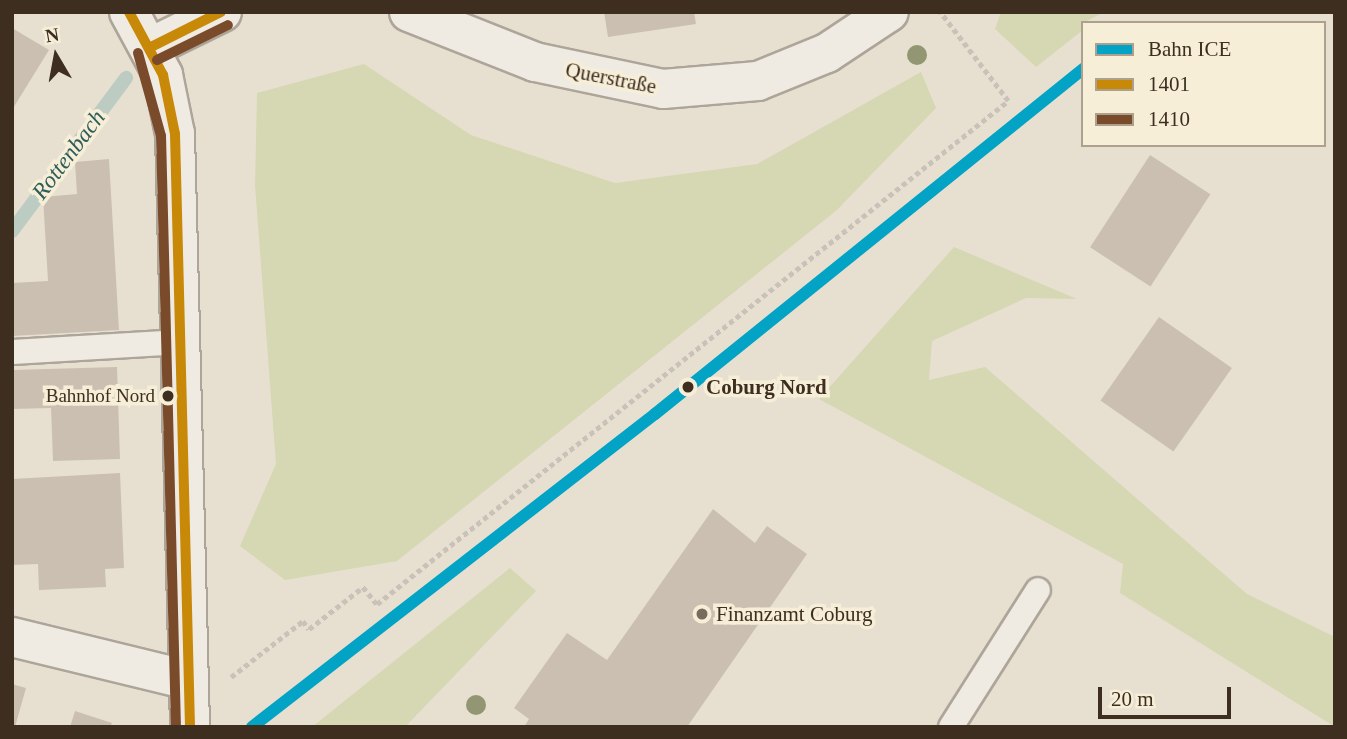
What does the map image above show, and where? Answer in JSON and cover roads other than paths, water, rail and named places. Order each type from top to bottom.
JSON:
[{"type":"street","points":[[129,12],[151,47],[175,134],[190,727]]},
{"type":"street","points":[[151,47],[222,12]]},
{"type":"street","name":"Querstraße","points":[[409,12],[535,62],[663,89],[758,81],[827,53],[889,12]]},
{"type":"street","points":[[12,637],[188,680]]},
{"type":"lane","points":[[12,352],[182,342]]},
{"type":"lane","points":[[951,727],[1038,590]]},
{"type":"waterway","name":"Rottenbach","points":[[12,231],[126,78]]},
{"type":"rail line","name":"ICE","points":[[252,727],[655,414],[1081,71]]},
{"type":"place","name":"Coburg Nord","points":[[688,387]]},
{"type":"place","name":"Bahnhof Nord","points":[[168,396]]},
{"type":"place","name":"Finanzamt Coburg","points":[[702,614]]}]
